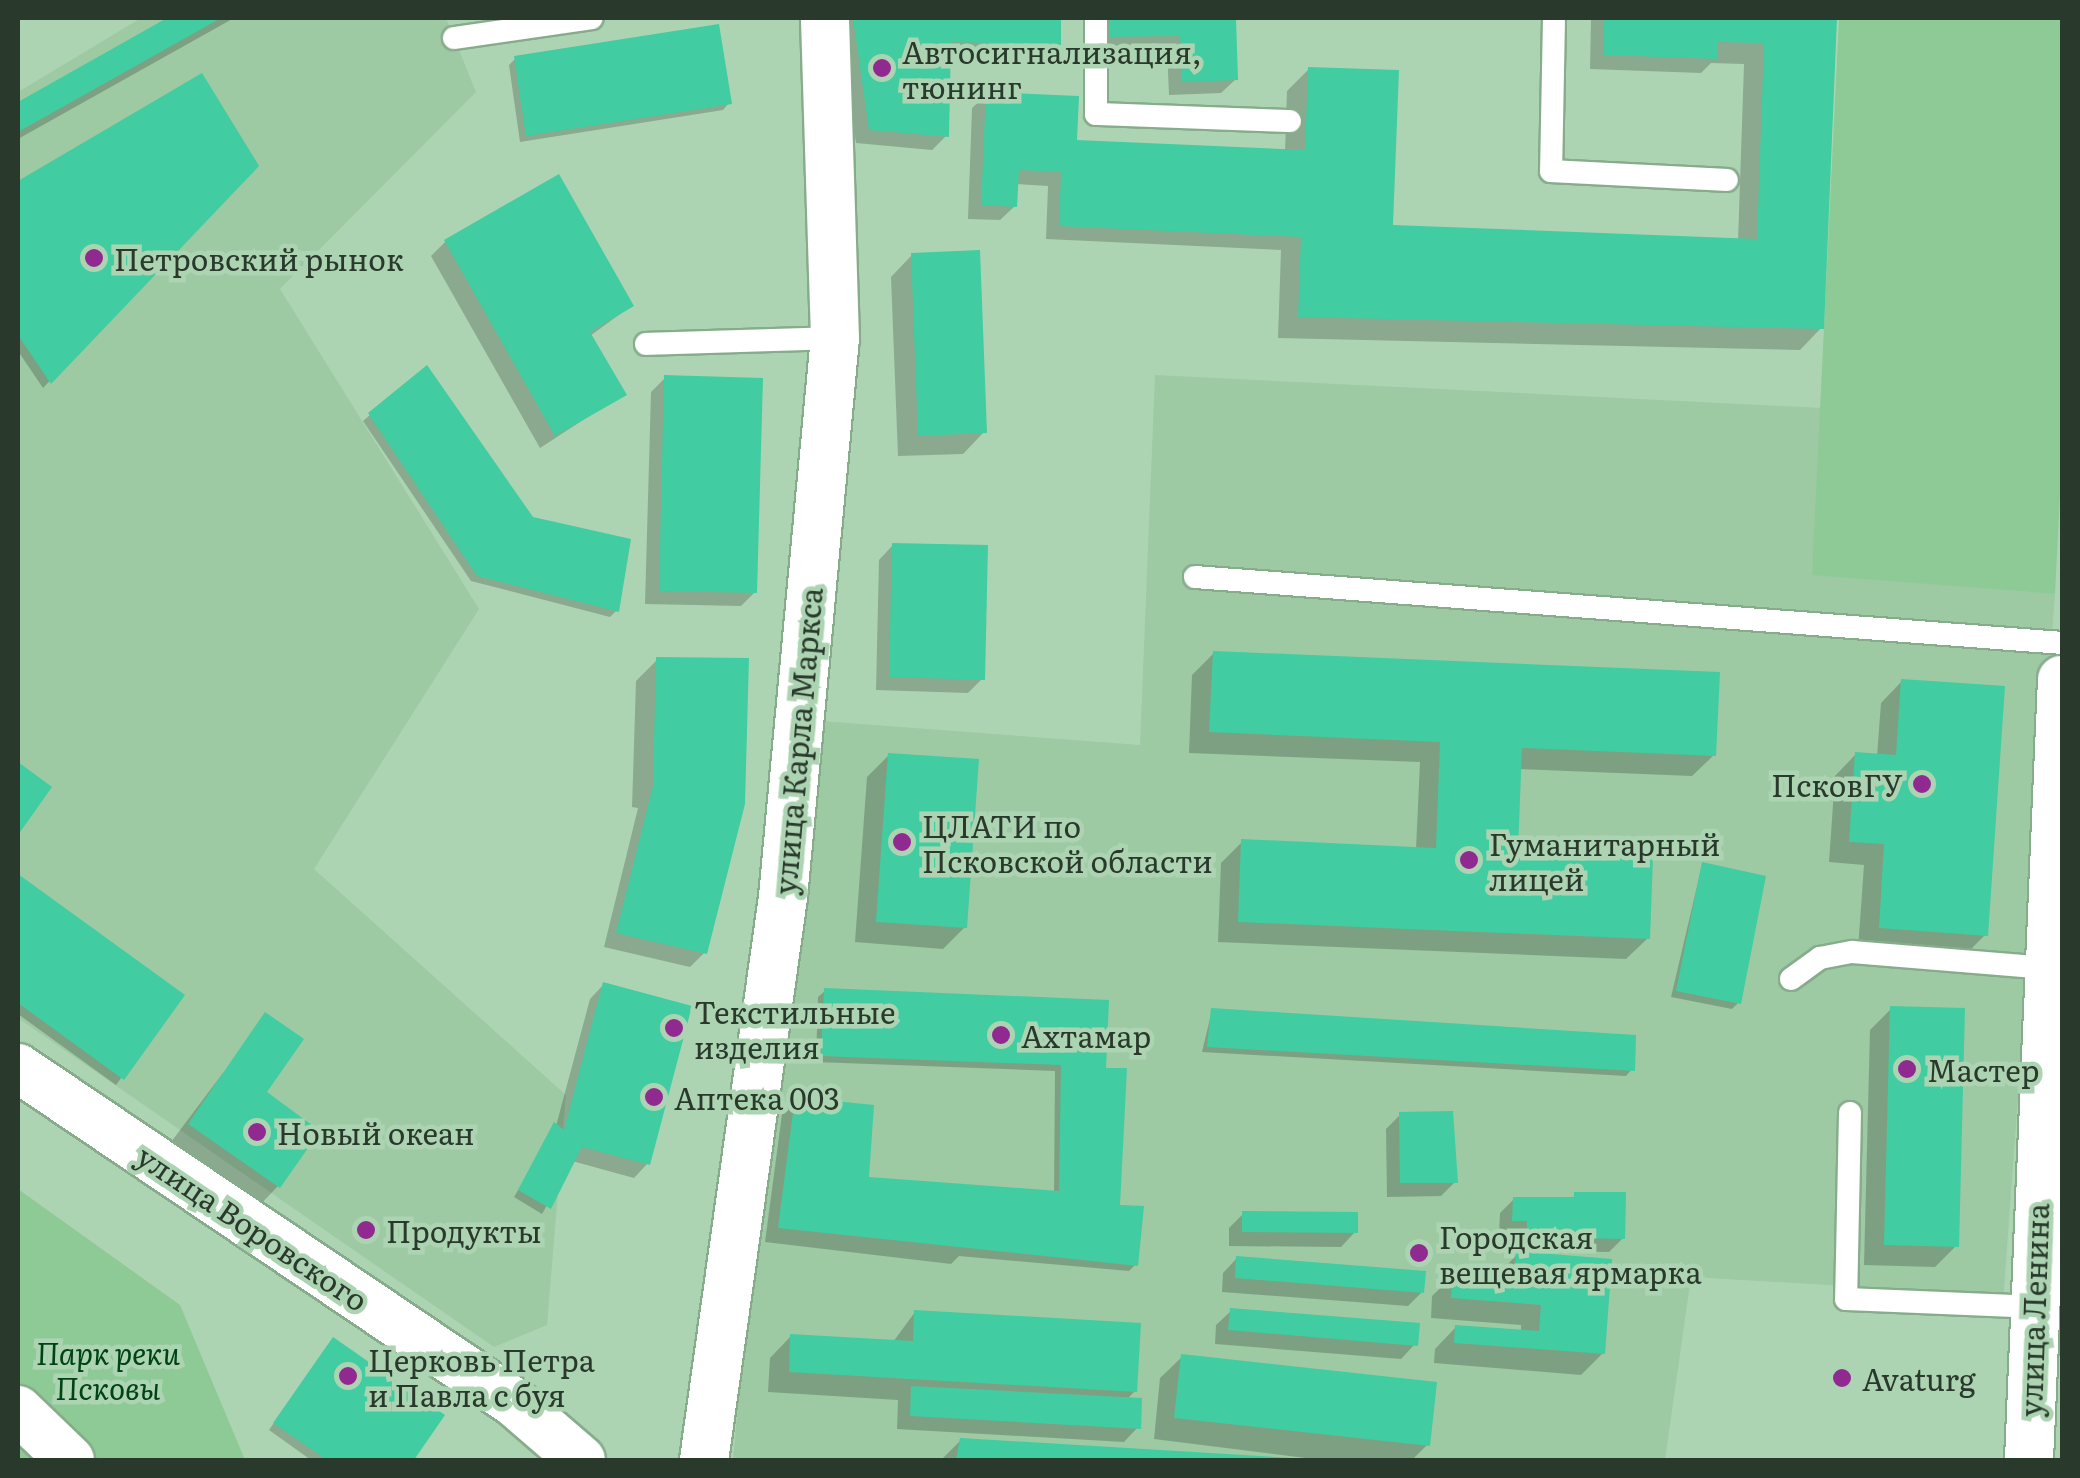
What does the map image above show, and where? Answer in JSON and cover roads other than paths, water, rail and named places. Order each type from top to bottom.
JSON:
[{"type":"street","name":"улица Карла Маркса","points":[[704,1460],[783,897],[835,338],[826,18]]},
{"type":"street","name":"улица Ленина","points":[[2030,1460],[2046,1369],[2033,1307],[2062,680]]},
{"type":"street","name":"улица Воровского","points":[[18,1068],[515,1403],[581,1460]]},
{"type":"street","points":[[18,1410],[70,1460]]},
{"type":"lane","points":[[454,38],[592,18]]},
{"type":"lane","points":[[1096,18],[1096,114],[1290,121]]},
{"type":"lane","points":[[1554,18],[1551,172],[1727,180]]},
{"type":"lane","points":[[646,344],[835,338]]},
{"type":"lane","points":[[1195,577],[2062,644]]},
{"type":"lane","points":[[1791,979],[1820,958],[1852,952],[2048,968]]},
{"type":"lane","points":[[1850,1113],[1846,1300],[2033,1307]]},
{"type":"place","name":"Автосигнализация, тюнинг","points":[[882,68]]},
{"type":"place","name":"Петровский рынок","points":[[94,258]]},
{"type":"place","name":"ПсковГУ","points":[[1922,784]]},
{"type":"place","name":"ЦЛАТИ по Псковской области","points":[[902,842]]},
{"type":"place","name":"Гуманитарный лицей","points":[[1469,860]]},
{"type":"place","name":"Текстильные изделия","points":[[674,1028]]},
{"type":"place","name":"Ахтамар","points":[[1001,1035]]},
{"type":"place","name":"Мастер","points":[[1907,1069]]},
{"type":"place","name":"Аптека 003","points":[[654,1097]]},
{"type":"place","name":"Новый океан","points":[[257,1132]]},
{"type":"place","name":"Продукты","points":[[366,1230]]},
{"type":"place","name":"Городская вещевая ярмарка","points":[[1419,1253]]},
{"type":"place","name":"Церковь Петра и Павла с буя","points":[[348,1376]]},
{"type":"place","name":"Avaturg","points":[[1842,1378]]},
{"type":"park label","name":"Парк реки Псковы","points":[[108,1369]]}]
